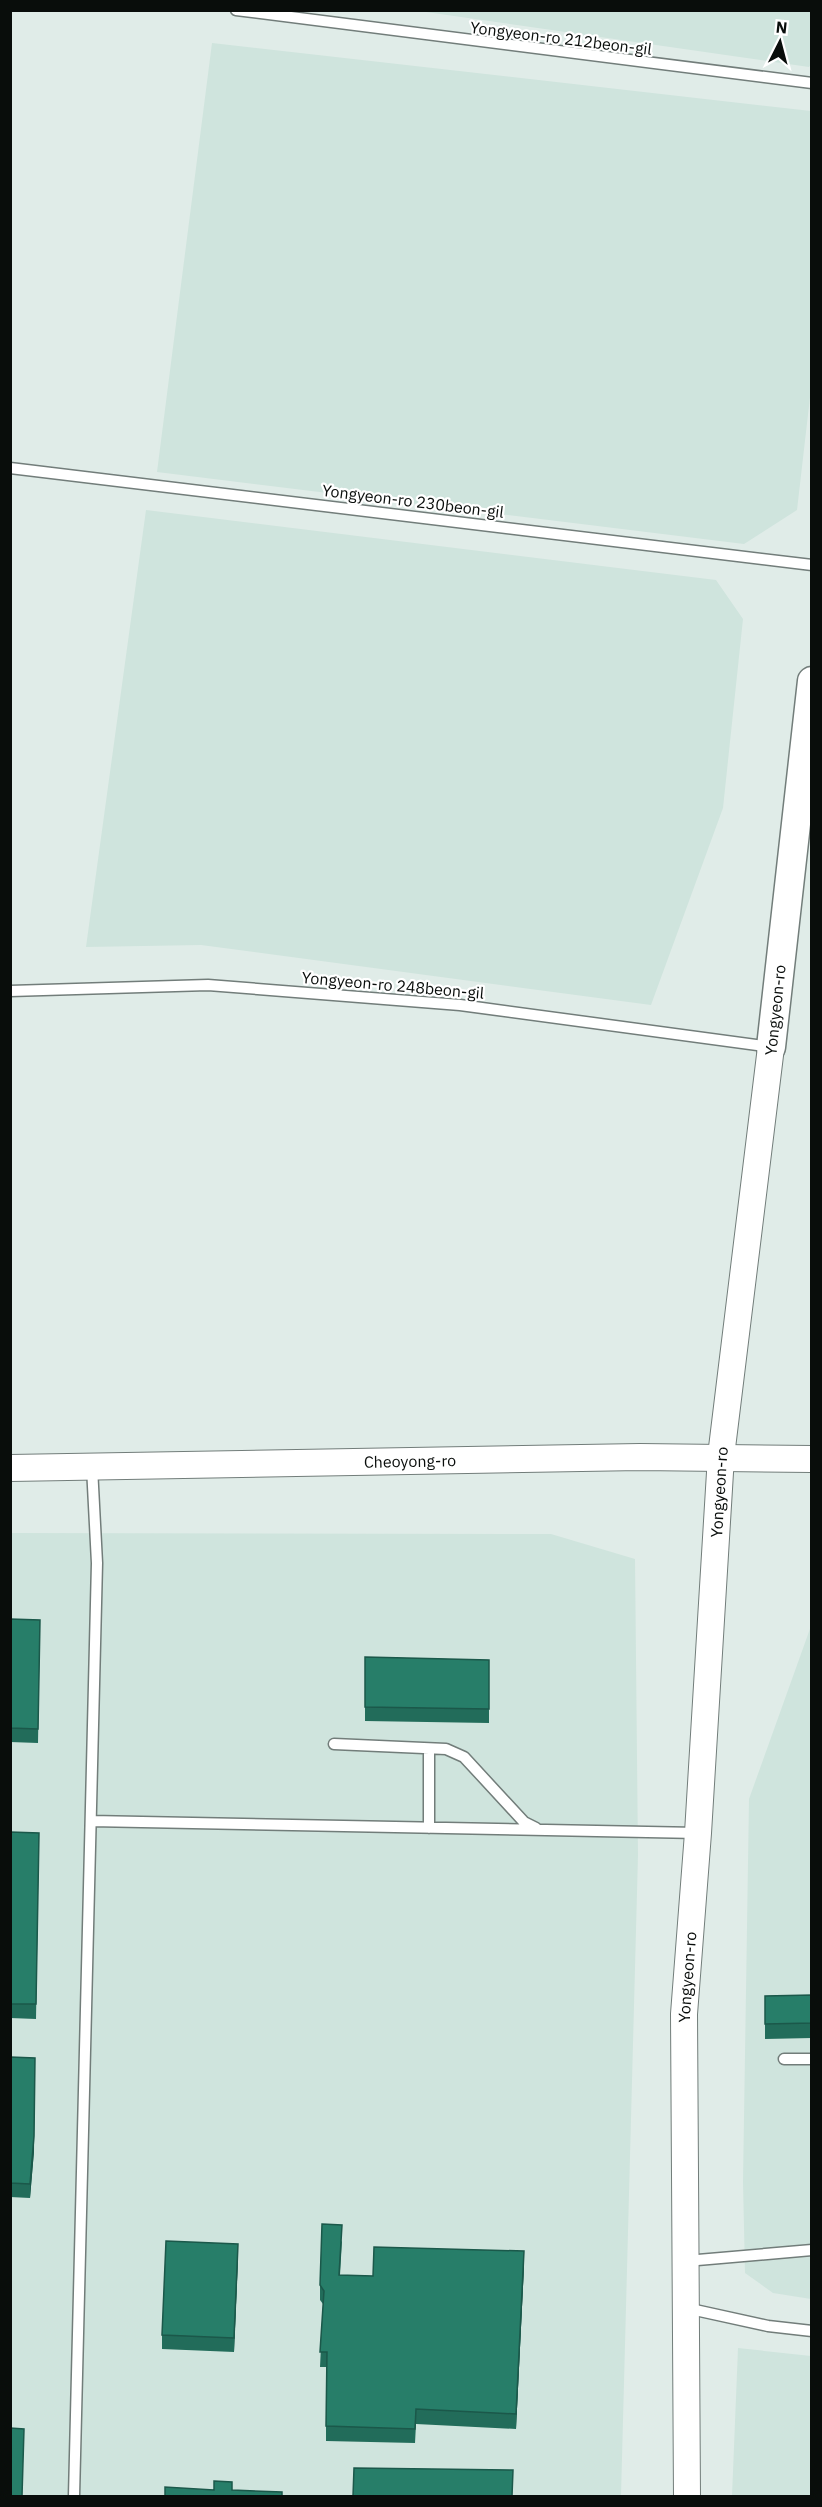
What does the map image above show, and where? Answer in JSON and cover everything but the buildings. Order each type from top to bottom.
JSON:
[{"type":"main road","name":"Yongyeon-ro","points":[[771,1047],[812,681]]},
{"type":"street","name":"Yongyeon-ro","points":[[687,2496],[684,2014],[698,1833],[721,1456],[771,1047]]},
{"type":"street","name":"Cheoyong-ro","points":[[10,1468],[721,1456],[812,1459]]},
{"type":"lane","name":"Yongyeon-ro 212beon-gil","points":[[237,10],[812,83]]},
{"type":"lane","name":"Yongyeon-ro 230beon-gil","points":[[10,468],[812,565]]},
{"type":"lane","name":"Yongyeon-ro 248beon-gil","points":[[10,991],[208,985],[460,1005],[771,1047]]},
{"type":"lane","points":[[74,2496],[97,1563],[92,1467]]},
{"type":"lane","points":[[334,1744],[446,1749],[464,1757],[524,1822],[539,1830]]},
{"type":"lane","points":[[429,1749],[429,1828]]},
{"type":"lane","points":[[91,1821],[698,1833]]},
{"type":"lane","points":[[784,2059],[812,2059]]},
{"type":"lane","points":[[685,2261],[812,2250]]},
{"type":"lane","points":[[686,2308],[768,2326],[812,2331]]},
{"type":"shaded area","points":[[419,11],[811,11],[811,64],[809,67]]},
{"type":"shaded area","points":[[212,43],[811,111],[812,380],[797,510],[744,544],[157,472]]},
{"type":"shaded area","points":[[146,510],[716,580],[743,619],[723,808],[651,1005],[201,945],[86,947]]},
{"type":"shaded area","points":[[10,1533],[551,1534],[635,1559],[638,1855],[621,2496],[11,2496]]},
{"type":"shaded area","points":[[811,1626],[811,2299],[773,2293],[745,2273],[743,2182],[749,1799]]},
{"type":"shaded area","points":[[738,2348],[811,2356],[811,2496],[732,2496]]}]
